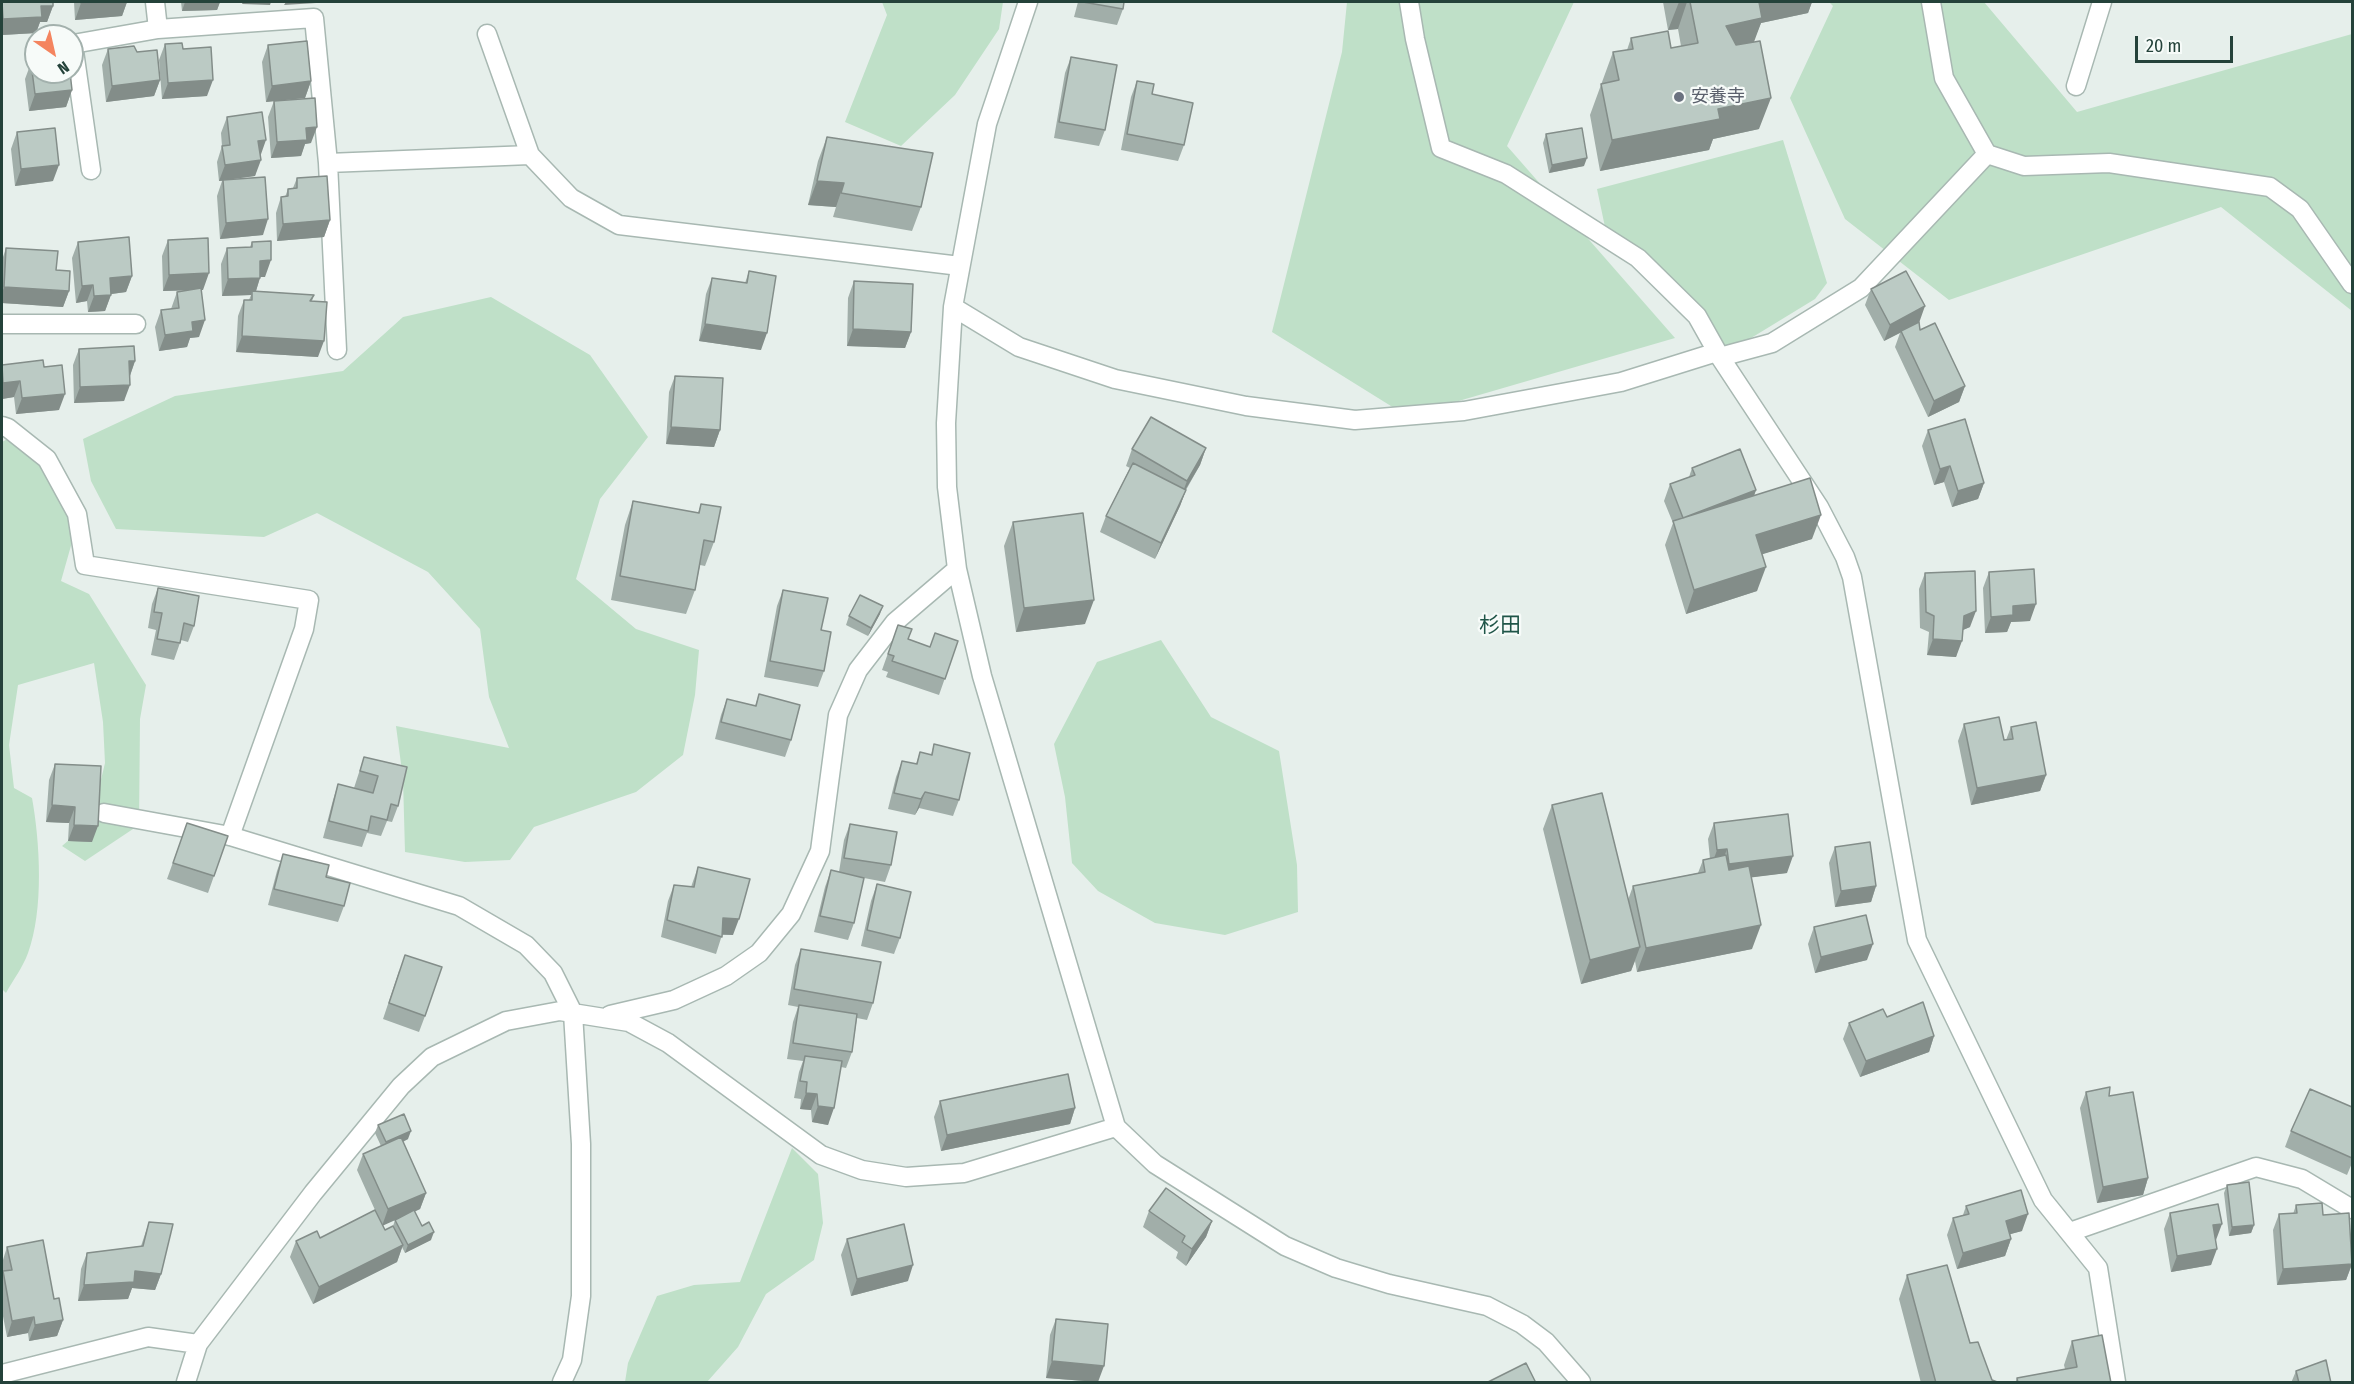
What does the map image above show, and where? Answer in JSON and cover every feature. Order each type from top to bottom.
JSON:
[{"type":"street","points":[[155,2],[158,29]]},
{"type":"street","points":[[1028,2],[987,124],[952,307],[946,423],[947,487],[957,569],[982,676],[1116,1128],[1155,1164],[1285,1246],[1336,1268],[1389,1284],[1487,1306],[1522,1324],[1546,1342],[1581,1383]]},
{"type":"street","points":[[1409,2],[1415,39],[1441,148],[1506,174],[1638,258],[1697,316],[1719,355],[1819,507],[1845,557],[1852,577],[1917,940],[2043,1200],[2098,1268],[2116,1383]]},
{"type":"street","points":[[1931,2],[1944,78],[1987,154],[2024,166],[2109,164],[2270,187],[2300,208],[2352,284]]},
{"type":"street","points":[[2076,86],[2102,2]]},
{"type":"street","points":[[91,170],[73,44],[158,29],[314,18],[328,164],[337,350]]},
{"type":"street","points":[[487,34],[530,155],[571,198],[619,225],[960,266]]},
{"type":"street","points":[[952,307],[1019,347],[1115,379],[1246,406],[1355,420],[1464,411],[1610,384],[1772,343],[1861,288],[1987,154]]},
{"type":"street","points":[[328,164],[530,155]]},
{"type":"street","points":[[2,324],[136,324]]},
{"type":"street","points":[[2,426],[8,428],[46,459],[77,514],[85,566],[309,600],[304,628],[230,836]]},
{"type":"street","points":[[599,1017],[674,1000],[726,976],[759,953],[790,914],[820,851],[838,716],[858,670],[895,622],[957,569]]},
{"type":"street","points":[[104,813],[230,836],[459,906],[526,945],[553,973],[573,1013],[581,1144],[581,1296],[572,1359],[561,1383]]},
{"type":"street","points":[[186,1383],[198,1344],[313,1193],[401,1086],[432,1057],[506,1021],[560,1011],[629,1022],[668,1043],[821,1155],[862,1170],[906,1177],[964,1173],[1116,1128]]},
{"type":"street","points":[[2070,1232],[2256,1167],[2302,1179],[2352,1209]]},
{"type":"street","points":[[2,1374],[148,1336],[198,1344]]},
{"type":"green space","points":[[882,2],[1003,2],[999,29],[955,95],[901,146],[845,122],[887,15]]},
{"type":"green space","points":[[1347,2],[1574,2],[1507,146],[1675,338],[1407,416],[1272,332],[1342,52]]},
{"type":"green space","points":[[1829,2],[1984,2],[2077,112],[2352,34],[2352,311],[2221,207],[1949,300],[1845,219],[1790,98],[1833,6]]},
{"type":"green space","points":[[1783,140],[1827,283],[1815,299],[1720,357],[1605,227],[1597,189]]},
{"type":"green space","points":[[491,297],[590,355],[648,437],[600,499],[576,579],[636,629],[699,650],[695,695],[683,755],[636,792],[534,827],[510,860],[465,862],[405,852],[403,779],[396,726],[509,748],[489,697],[480,629],[428,572],[317,513],[264,537],[116,529],[91,481],[83,439],[175,396],[343,371],[403,317]]},
{"type":"green space","points":[[13,436],[53,478],[76,528],[61,581],[89,594],[146,685],[140,719],[139,825],[85,861],[62,846],[91,821],[105,763],[103,722],[94,663],[18,685],[9,745],[14,788],[32,798],[39,876],[33,936],[21,968],[6,993],[2,989],[2,442]]},
{"type":"green space","points":[[1161,640],[1211,717],[1279,751],[1297,865],[1298,912],[1225,935],[1155,923],[1098,891],[1072,863],[1065,797],[1054,744],[1097,662]]},
{"type":"green space","points":[[792,1148],[818,1174],[823,1223],[814,1260],[766,1294],[738,1347],[707,1382],[625,1382],[628,1363],[657,1296],[694,1285],[740,1282]]},
{"type":"building","points":[[2,2],[53,2],[53,6],[41,6],[42,17],[3,19]]},
{"type":"building","points":[[1083,2],[1124,2],[1123,9]]},
{"type":"building","name":"安養寺","points":[[1690,2],[1759,2],[1762,18],[1726,26],[1736,45],[1760,41],[1771,98],[1718,109],[1720,119],[1612,140],[1601,84],[1619,80],[1613,52],[1633,49],[1631,38],[1668,31],[1671,48],[1698,43]]},
{"type":"building","points":[[307,41],[311,81],[272,86],[268,45]]},
{"type":"building","points":[[182,43],[183,49],[211,47],[213,80],[168,83],[165,44]]},
{"type":"building","points":[[134,46],[137,52],[157,50],[160,80],[112,86],[108,49]]},
{"type":"building","points":[[1071,57],[1117,65],[1105,130],[1059,122]]},
{"type":"building","points":[[1137,81],[1154,84],[1152,94],[1193,103],[1184,145],[1127,134]]},
{"type":"building","points":[[34,84],[71,84],[72,90],[35,94]]},
{"type":"building","points":[[315,98],[317,127],[306,128],[307,140],[277,142],[274,101]]},
{"type":"building","points":[[262,112],[266,140],[258,141],[261,160],[225,165],[222,146],[230,145],[227,117]]},
{"type":"building","points":[[55,128],[59,165],[21,169],[17,132]]},
{"type":"building","points":[[1582,128],[1587,158],[1552,165],[1546,134]]},
{"type":"building","points":[[827,137],[933,153],[921,207],[841,193],[844,183],[817,181]]},
{"type":"building","points":[[327,176],[330,220],[283,224],[281,197],[288,196],[288,189],[297,188],[297,178]]},
{"type":"building","points":[[265,177],[268,219],[226,223],[223,180]]},
{"type":"building","points":[[129,237],[132,276],[110,278],[111,295],[94,296],[93,285],[82,286],[78,242]]},
{"type":"building","points":[[208,238],[209,273],[169,275],[168,240]]},
{"type":"building","points":[[271,241],[271,260],[260,261],[260,278],[228,279],[227,248],[252,247],[252,242]]},
{"type":"building","points":[[6,248],[58,251],[56,270],[70,271],[69,291],[4,287]]},
{"type":"building","points":[[749,271],[776,276],[767,333],[705,324],[712,278],[747,283]]},
{"type":"building","points":[[1906,271],[1925,306],[1890,325],[1871,289]]},
{"type":"building","points":[[854,281],[913,284],[911,332],[853,329]]},
{"type":"building","points":[[201,288],[205,320],[192,322],[193,331],[165,335],[161,310],[179,308],[177,292]]},
{"type":"building","points":[[252,291],[314,295],[310,301],[327,302],[324,341],[242,336],[244,300],[252,300]]},
{"type":"building","points":[[1919,322],[1920,330],[1935,323],[1965,386],[1934,401],[1901,331]]},
{"type":"building","points":[[134,346],[135,361],[129,361],[130,385],[80,387],[79,349]]},
{"type":"building","points":[[43,360],[44,367],[62,365],[65,394],[22,398],[20,381],[3,383],[2,365]]},
{"type":"building","points":[[675,376],[723,378],[720,430],[671,427]]},
{"type":"building","points":[[1151,417],[1206,448],[1187,481],[1132,449]]},
{"type":"building","points":[[1965,419],[1984,483],[1958,491],[1950,466],[1940,469],[1928,430]]},
{"type":"building","points":[[1740,449],[1756,490],[1683,518],[1670,484],[1695,475],[1692,468]]},
{"type":"building","points":[[1133,463],[1186,490],[1161,543],[1106,516]]},
{"type":"building","points":[[1810,478],[1821,515],[1756,535],[1766,567],[1694,590],[1673,521]]},
{"type":"building","points":[[633,501],[699,513],[701,504],[721,507],[714,542],[704,540],[695,590],[620,576]]},
{"type":"building","points":[[1083,513],[1094,600],[1024,608],[1013,522]]},
{"type":"building","points":[[2034,569],[2036,604],[2013,606],[2013,615],[1991,617],[1989,572]]},
{"type":"building","points":[[1975,571],[1976,611],[1964,616],[1962,641],[1933,639],[1934,616],[1926,612],[1925,573]]},
{"type":"building","points":[[158,588],[199,596],[194,626],[184,623],[180,643],[157,639],[162,613],[154,612]]},
{"type":"building","points":[[783,590],[828,598],[821,630],[831,632],[824,671],[770,661]]},
{"type":"building","points":[[860,595],[883,606],[871,628],[849,616]]},
{"type":"building","points":[[898,625],[912,629],[908,639],[930,647],[935,633],[958,641],[945,679],[892,661],[894,656],[888,654]]},
{"type":"building","points":[[759,694],[800,705],[791,740],[721,722],[727,699],[756,706]]},
{"type":"building","points":[[1999,717],[2004,740],[2013,739],[2011,727],[2036,722],[2046,775],[1977,788],[1964,724]]},
{"type":"building","points":[[934,744],[970,753],[959,800],[925,792],[921,799],[894,793],[902,761],[917,764],[920,752],[932,755]]},
{"type":"building","points":[[364,757],[407,767],[398,806],[391,804],[387,820],[371,816],[368,831],[329,821],[338,784],[373,793],[378,776],[360,771]]},
{"type":"building","points":[[55,764],[101,766],[98,826],[74,825],[75,807],[52,805]]},
{"type":"building","points":[[1602,793],[1640,947],[1590,960],[1552,805]]},
{"type":"building","points":[[1788,814],[1793,856],[1729,864],[1727,849],[1717,850],[1714,823]]},
{"type":"building","points":[[187,823],[228,836],[214,876],[173,863]]},
{"type":"building","points":[[850,824],[897,832],[891,865],[844,858]]},
{"type":"building","points":[[1870,842],[1876,886],[1841,891],[1835,847]]},
{"type":"building","points":[[283,854],[329,865],[326,877],[350,883],[344,906],[274,889]]},
{"type":"building","points":[[1726,855],[1729,870],[1749,866],[1761,925],[1646,948],[1633,886],[1705,872],[1703,860]]},
{"type":"building","points":[[698,867],[750,879],[739,919],[723,918],[722,937],[667,920],[674,885],[694,887]]},
{"type":"building","points":[[831,870],[864,878],[854,923],[820,916]]},
{"type":"building","points":[[877,884],[911,892],[900,938],[867,930]]},
{"type":"building","points":[[1866,915],[1873,944],[1821,957],[1814,927]]},
{"type":"building","points":[[801,949],[881,962],[873,1003],[794,989]]},
{"type":"building","points":[[405,955],[442,967],[425,1016],[389,1003]]},
{"type":"building","points":[[1923,1002],[1934,1036],[1866,1061],[1849,1023],[1883,1009],[1887,1017]]},
{"type":"building","points":[[799,1005],[857,1014],[852,1052],[793,1043]]},
{"type":"building","points":[[805,1056],[842,1061],[834,1108],[818,1106],[817,1094],[806,1093],[807,1082],[800,1081]]},
{"type":"building","points":[[1068,1074],[1075,1108],[947,1135],[940,1101]]},
{"type":"building","points":[[2110,1087],[2109,1096],[2133,1092],[2148,1178],[2103,1187],[2086,1092]]},
{"type":"building","points":[[2310,1089],[2352,1107],[2352,1158],[2291,1131]]},
{"type":"building","points":[[404,1114],[411,1131],[386,1142],[378,1125]]},
{"type":"building","points":[[401,1137],[426,1193],[388,1209],[363,1154]]},
{"type":"building","points":[[2249,1182],[2254,1225],[2232,1227],[2227,1185]]},
{"type":"building","points":[[1166,1188],[1212,1221],[1192,1249],[1182,1242],[1185,1236],[1149,1211]]},
{"type":"building","points":[[2021,1190],[2028,1214],[2006,1221],[2011,1239],[1963,1253],[1953,1218],[1969,1214],[1966,1206]]},
{"type":"building","points":[[2322,1203],[2323,1215],[2349,1213],[2352,1264],[2283,1269],[2279,1214],[2297,1213],[2296,1205]]},
{"type":"building","points":[[2218,1204],[2222,1224],[2213,1225],[2217,1249],[2177,1256],[2170,1213]]},
{"type":"building","points":[[375,1210],[385,1230],[393,1226],[403,1245],[319,1287],[296,1241],[317,1231],[320,1238]]},
{"type":"building","points":[[414,1210],[422,1226],[429,1222],[434,1232],[408,1245],[395,1220]]},
{"type":"building","points":[[149,1222],[173,1224],[161,1274],[135,1271],[134,1282],[84,1285],[87,1253],[143,1246]]},
{"type":"building","points":[[904,1224],[913,1265],[857,1279],[847,1239]]},
{"type":"building","points":[[43,1240],[54,1299],[59,1298],[63,1320],[35,1325],[34,1317],[12,1321],[3,1271],[12,1270],[7,1247]]},
{"type":"building","points":[[1947,1265],[1970,1343],[1978,1342],[1992,1380],[2000,1383],[1936,1383],[1907,1275]]},
{"type":"building","points":[[1056,1319],[1108,1324],[1104,1366],[1052,1361]]},
{"type":"building","points":[[2102,1335],[2111,1383],[2018,1383],[2017,1378],[2077,1367],[2072,1341]]},
{"type":"building","points":[[2326,1360],[2331,1383],[2299,1383],[2296,1371]]},
{"type":"building","points":[[1526,1363],[1536,1383],[1486,1383]]},
{"type":"place","name":"安養寺","points":[[1679,97]]},
{"type":"district","name":"杉田","points":[[1500,626]]}]
